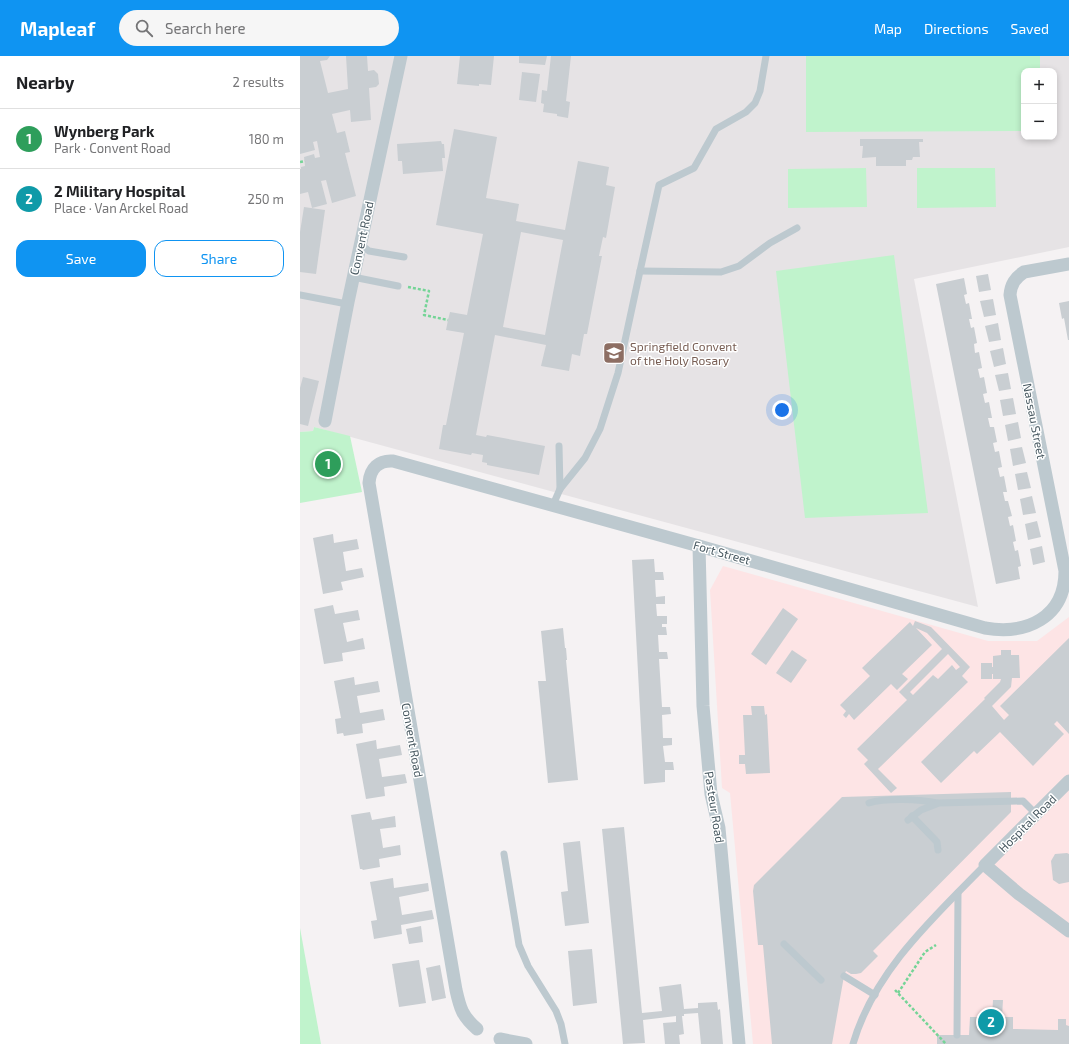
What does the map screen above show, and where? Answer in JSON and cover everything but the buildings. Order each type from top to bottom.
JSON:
[{"type":"street","name":"Convent Road","points":[[325,422],[353,277],[401,56]]},
{"type":"street","name":"Nassau Street","points":[[1048,615],[1061,598],[1064,589],[1065,571],[1010,295],[1014,281],[1024,272],[1069,264]]},
{"type":"street","name":"Convent Road","points":[[393,461],[381,462],[376,466],[372,470],[369,483],[456,990],[460,1006],[467,1020],[477,1029]]},
{"type":"street","name":"Fort Street","points":[[393,461],[699,546],[985,628],[998,630],[1023,628],[1048,615]]},
{"type":"street","name":"Pasteur Road","points":[[699,546],[703,706],[711,794],[719,828],[739,1044]]},
{"type":"street","name":"Hospital Road","points":[[985,865],[1069,781]]},
{"type":"street","points":[[985,865],[1019,894],[1069,931]]},
{"type":"street","points":[[500,1039],[526,1044]]},
{"type":"lane","points":[[553,505],[560,489],[585,458],[600,430],[618,373],[659,185],[694,168],[716,129],[746,112],[755,103],[760,91],[766,56]]},
{"type":"lane","points":[[640,271],[721,272],[739,266],[770,243],[797,228]]},
{"type":"lane","points":[[362,238],[362,245],[369,251],[404,257]]},
{"type":"lane","points":[[353,277],[398,286]]},
{"type":"lane","points":[[300,295],[348,304]]},
{"type":"lane","points":[[559,446],[560,489]]},
{"type":"lane","points":[[869,803],[880,801],[920,800],[939,803],[1023,801],[1036,814]]},
{"type":"lane","points":[[938,850],[937,842],[910,818],[929,806],[939,803]]},
{"type":"lane","points":[[504,854],[518,945],[528,966],[556,1011],[565,1044]]},
{"type":"lane","points":[[855,1043],[863,1019],[875,995],[902,953],[922,929],[985,865]]},
{"type":"lane","points":[[957,1035],[958,893]]},
{"type":"lane","points":[[784,944],[821,980]]},
{"type":"lane","points":[[844,976],[875,995]]},
{"type":"path","points":[[300,162],[305,161]]},
{"type":"path","points":[[398,286],[429,291],[424,315],[448,320]]},
{"type":"path","points":[[898,993],[925,952],[936,945]]},
{"type":"path","points":[[895,990],[946,1044]]},
{"type":"shaded area","name":"Springfield Convent of the Holy Rosary","points":[[300,56],[1069,56],[1069,247],[914,279],[978,607],[314,427],[313,431],[300,432]]},
{"type":"shaded area","points":[[723,566],[988,641],[1037,641],[1069,617],[1069,1044],[753,1044],[730,793],[722,788],[710,590]]},
{"type":"green space","points":[[806,56],[1040,56],[1040,68],[1021,68],[1021,131],[806,132]]},
{"type":"green space","points":[[866,168],[867,207],[788,208],[788,169]]},
{"type":"green space","points":[[917,168],[995,168],[996,207],[917,208]]},
{"type":"green space","points":[[894,255],[928,513],[805,518],[776,271]]},
{"type":"green space","points":[[314,427],[350,436],[362,492],[300,503],[300,432],[313,431]]},
{"type":"green space","points":[[300,928],[321,1044],[300,1044]]},
{"type":"place","name":"Springfield Convent of the Holy Rosary","points":[[614,353]]},
{"type":"place","name":"Wynberg Park","points":[[328,464]]},
{"type":"place","name":"2 Military Hospital","points":[[991,1022]]}]
